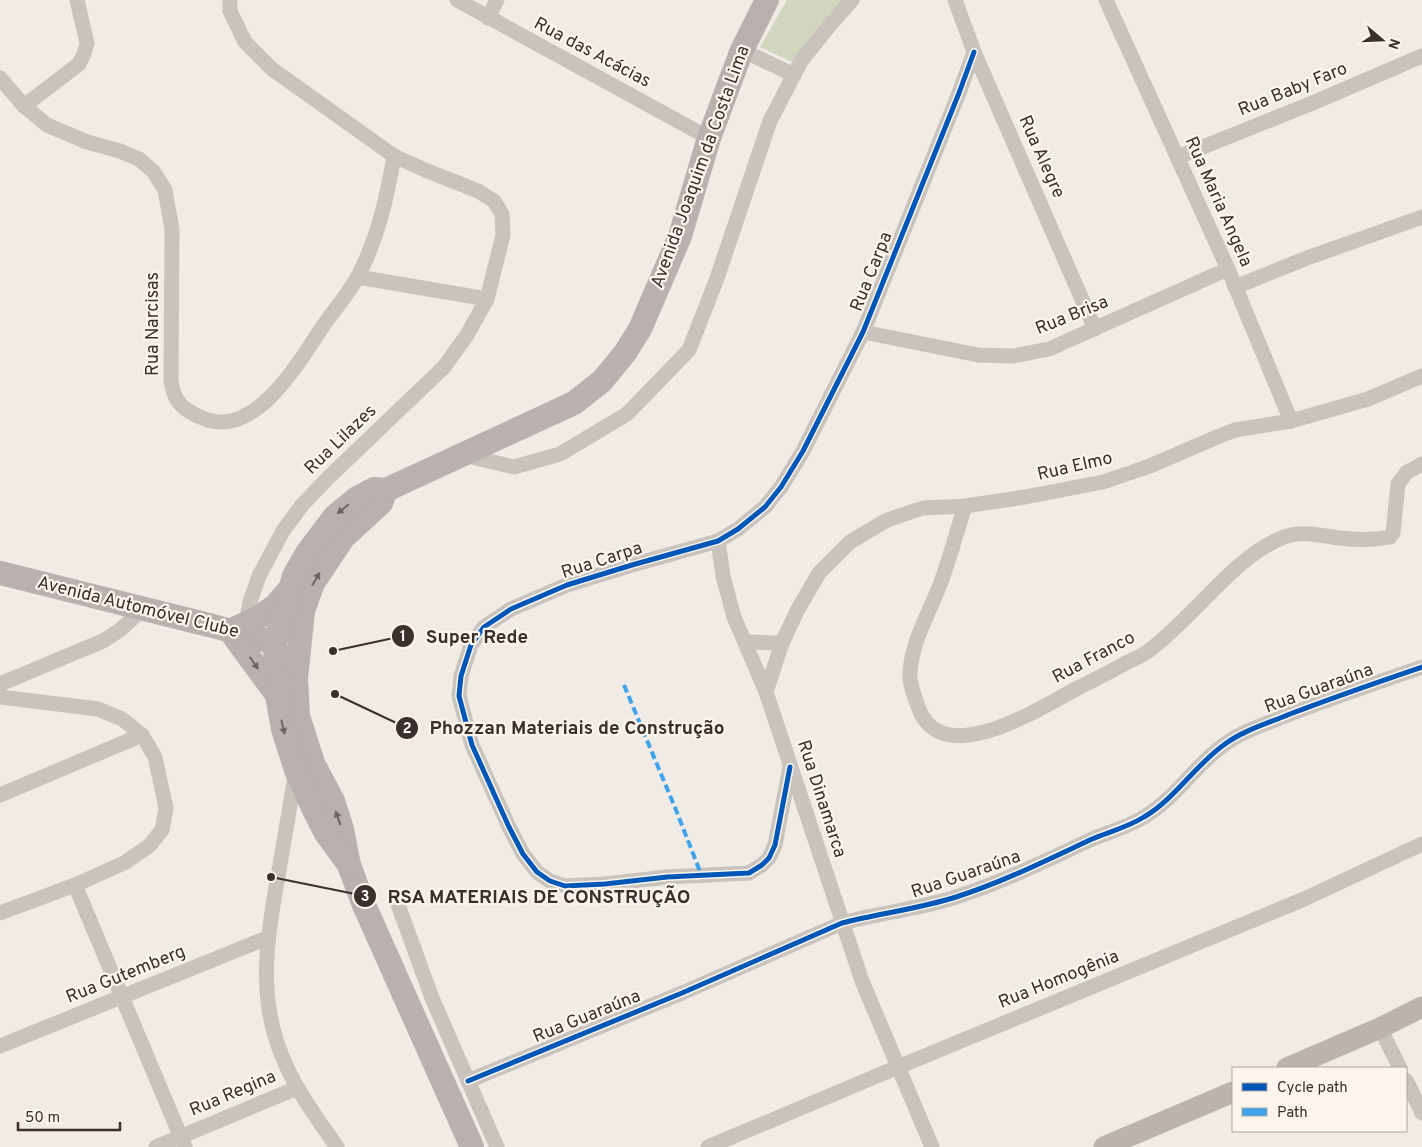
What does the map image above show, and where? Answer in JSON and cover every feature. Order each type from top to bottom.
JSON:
[{"type":"main road","name":"Avenida Joaquim da Costa Lima","points":[[349,865],[325,832],[314,812],[296,770],[283,729],[277,695],[276,643],[294,576],[307,553],[335,516],[357,498],[374,489],[386,490],[574,403],[602,381],[625,353],[640,329],[680,236],[709,138],[742,50],[763,1]]},
{"type":"main road","name":"Avenida Joaquim da Costa Lima","points":[[386,490],[381,503],[343,538],[313,583],[303,611],[296,679],[298,716],[313,763],[333,801],[342,828],[349,865],[364,905],[472,1147]]},
{"type":"main road","name":"Avenida Automóvel Clube","points":[[0,573],[143,608],[238,627],[276,643]]},
{"type":"main road","points":[[277,695],[238,627],[259,617],[275,606],[289,590]]},
{"type":"main road","points":[[296,679],[276,643],[303,611]]},
{"type":"street","points":[[24,106],[79,64],[87,43],[77,0]]},
{"type":"street","name":"Rua Lilazes","points":[[230,0],[230,11],[245,42],[272,69],[394,156],[478,191],[494,201],[502,214],[503,235],[486,299],[467,335],[444,367],[302,505],[283,531],[259,576],[250,602],[238,627]]},
{"type":"street","name":"Rua das Acácias","points":[[458,0],[709,138]]},
{"type":"street","points":[[488,18],[497,0]]},
{"type":"street","points":[[463,455],[514,467],[560,454],[627,414],[689,350],[716,280],[770,122],[801,61],[852,0]]},
{"type":"street","name":"Rua Alegre","points":[[955,0],[974,52],[1095,328]]},
{"type":"street","name":"Rua Maria Angela","points":[[1106,0],[1228,269],[1291,421]]},
{"type":"street","points":[[742,50],[794,75]]},
{"type":"street","name":"Rua Carpa","points":[[790,767],[775,845],[769,858],[749,873],[692,875],[565,886],[550,881],[537,872],[523,854],[492,793],[472,745],[459,696],[460,676],[471,645],[484,626],[511,609],[567,585],[718,541],[738,529],[765,507],[781,487],[803,452],[863,332],[974,52]]},
{"type":"street","name":"Rua Baby Faro","points":[[1178,157],[1315,102],[1422,56]]},
{"type":"street","name":"Rua Narcisas","points":[[0,78],[24,106],[47,125],[87,142],[120,151],[139,159],[153,171],[165,190],[172,229],[171,381],[175,396],[180,403],[198,417],[217,423],[234,420],[254,410],[284,383],[358,276],[383,213],[394,156]]},
{"type":"street","points":[[1235,287],[1307,258],[1422,217]]},
{"type":"street","name":"Rua Brisa","points":[[863,332],[978,356],[1013,356],[1050,349],[1228,269]]},
{"type":"street","points":[[358,276],[486,299]]},
{"type":"street","name":"Rua Elmo","points":[[766,692],[782,643],[796,611],[820,572],[850,542],[886,520],[923,508],[965,506],[1103,482],[1150,466],[1216,436],[1235,430],[1291,421],[1368,399],[1422,376]]},
{"type":"street","name":"Rua Franco","points":[[965,506],[940,583],[915,642],[910,674],[914,696],[922,716],[932,728],[947,735],[962,736],[984,733],[1020,719],[1146,653],[1184,621],[1233,571],[1261,549],[1284,537],[1307,534],[1342,538],[1380,539],[1390,537],[1393,533],[1398,484],[1407,472],[1422,464]]},
{"type":"street","name":"Rua Dinamarca","points":[[718,541],[725,584],[734,617],[766,692],[862,981],[932,1147]]},
{"type":"street","points":[[0,684],[103,641],[120,630],[143,608]]},
{"type":"street","points":[[745,642],[782,643]]},
{"type":"street","name":"Rua Guaraúna","points":[[468,1081],[682,993],[842,923],[907,910],[955,897],[1009,878],[1143,818],[1169,800],[1201,765],[1226,744],[1258,727],[1343,693],[1422,667]]},
{"type":"street","points":[[0,697],[98,709],[122,719],[142,735],[155,757],[166,808],[162,830],[149,846],[124,862],[75,884],[0,913]]},
{"type":"street","points":[[0,795],[142,735]]},
{"type":"street","points":[[296,770],[267,938],[266,988],[269,1016],[281,1056],[297,1088],[337,1147]]},
{"type":"street","name":"Rua Homogênia","points":[[708,1147],[1302,900],[1422,844]]},
{"type":"street","points":[[75,884],[183,1142]]},
{"type":"street","points":[[396,899],[432,998],[497,1147]]},
{"type":"street","name":"Rua Gutemberg","points":[[0,1046],[267,938]]},
{"type":"street","points":[[411,1011],[432,998]]},
{"type":"street","points":[[1289,1067],[1380,1028],[1422,1007]]},
{"type":"street","points":[[1380,1028],[1400,1067]]},
{"type":"street","points":[[1407,1082],[1422,1113]]},
{"type":"street","name":"Rua Regina","points":[[156,1147],[183,1142],[297,1088]]},
{"type":"street","points":[[1104,1147],[1232,1092]]},
{"type":"green space","points":[[787,0],[850,0],[792,62],[760,47]]},
{"type":"marked path","points":[[624,685],[701,874]]},
{"type":"cycle path","points":[[790,767],[775,845],[769,858],[749,873],[667,877],[605,884],[565,886],[550,881],[537,872],[523,854],[509,827],[472,745],[459,696],[461,676],[471,645],[484,627],[511,609],[567,585],[718,541],[738,529],[765,507],[781,487],[803,451],[863,332],[974,52]]},
{"type":"cycle path","points":[[468,1081],[682,993],[842,923],[942,901],[991,885],[1092,839],[1125,827],[1138,821],[1166,801],[1214,752],[1240,735],[1306,708],[1422,667]]},
{"type":"place","name":"Super Rede","points":[[333,651]]},
{"type":"place","name":"Phozzan Materiais de Construção","points":[[335,694]]},
{"type":"place","name":"RSA MATERIAIS DE CONSTRUÇÃO","points":[[271,877]]}]
